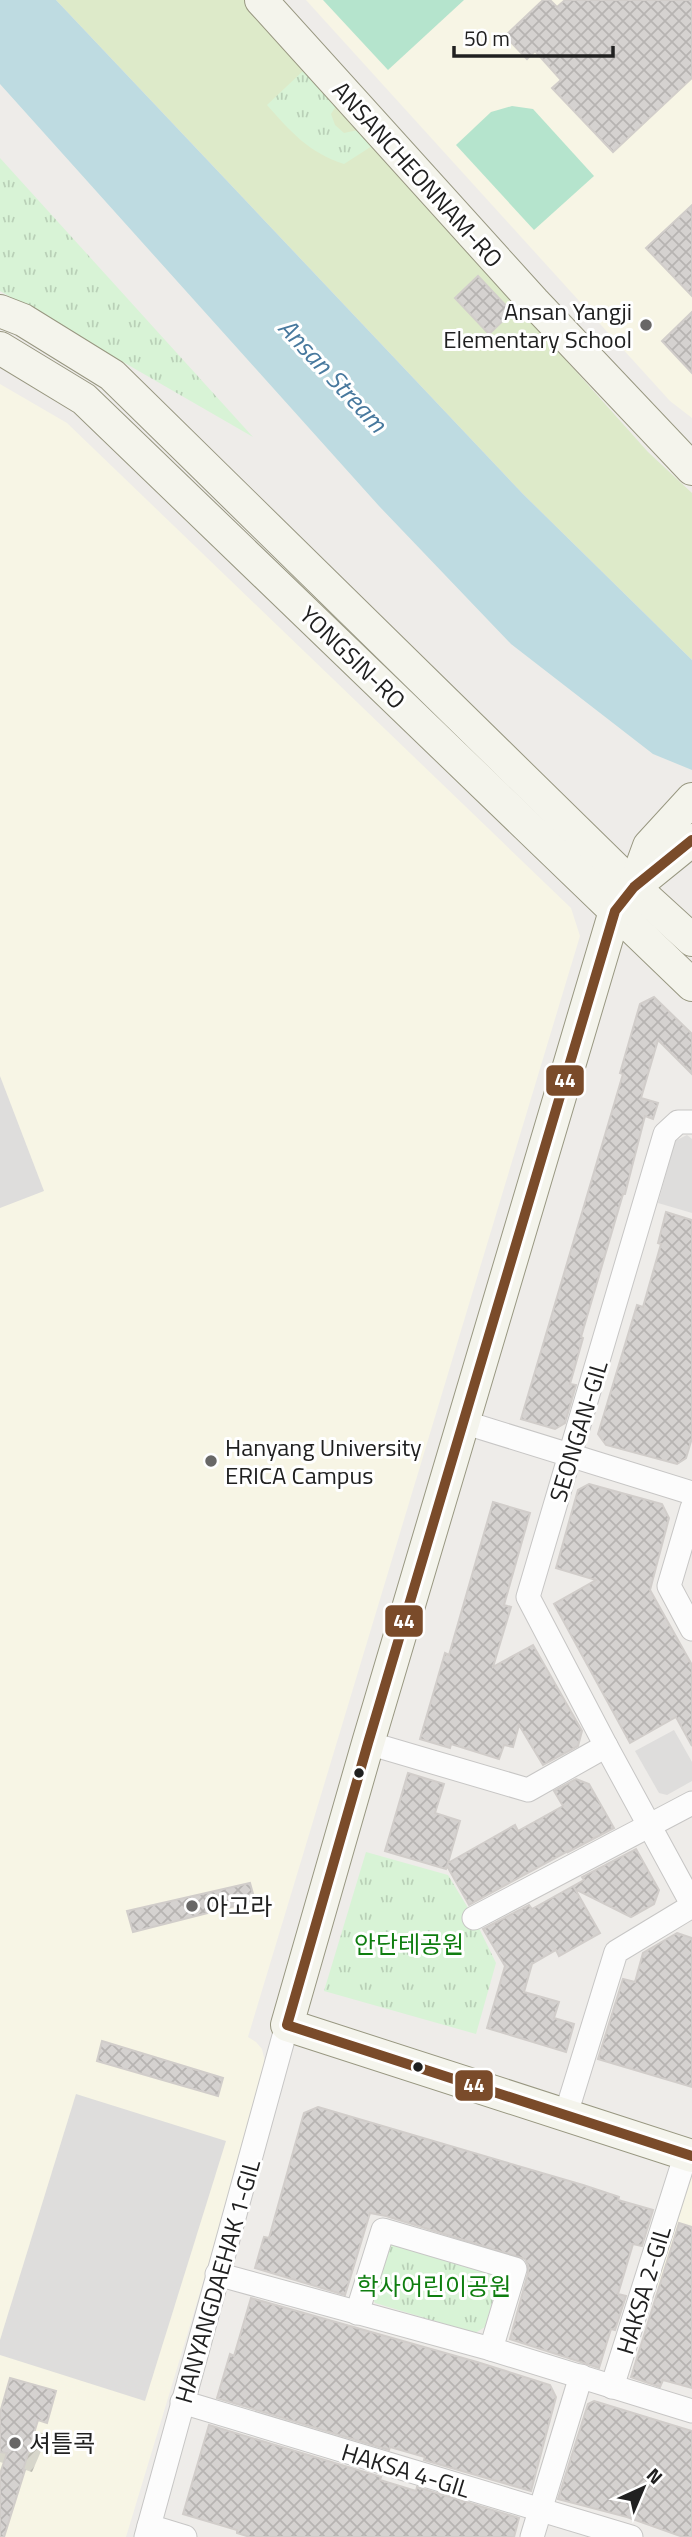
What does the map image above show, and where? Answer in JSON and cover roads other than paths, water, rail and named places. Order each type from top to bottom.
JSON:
[{"type":"street","name":"ANSANCHEONNAM-RO","points":[[261,0],[534,302],[692,469]]},
{"type":"street","name":"ANSANCHEONNAM-RO","points":[[290,0],[598,347],[692,443]]},
{"type":"street","name":"YONGSIN-RO","points":[[0,311],[23,320],[113,375],[625,899],[692,985]]},
{"type":"street","name":"YONGSIN-RO","points":[[0,348],[84,399],[625,899],[692,940]]},
{"type":"street","points":[[689,2155],[287,2025],[463,1422],[625,899],[649,846],[681,831],[692,799]]},
{"type":"street","name":"SEONGAN-GIL","points":[[565,2117],[616,1952],[692,1905],[528,1597],[665,1134],[678,1122],[692,1122]]},
{"type":"street","points":[[463,1422],[692,1493]]},
{"type":"street","points":[[692,1508],[669,1586],[692,1629]]},
{"type":"street","points":[[368,1742],[528,1790],[606,1746]]},
{"type":"street","points":[[474,1919],[692,1803]]},
{"type":"street","name":"HANYANGDAEHAK 1-GIL","points":[[147,2531],[287,2025]]},
{"type":"street","name":"HAKSA 2-GIL","points":[[612,2387],[689,2155]]},
{"type":"street","points":[[357,2313],[383,2230],[515,2269],[491,2349]]},
{"type":"street","name":"HAKSA 2-GIL","points":[[217,2274],[491,2349],[692,2411]]},
{"type":"street","points":[[532,2537],[581,2376]]},
{"type":"street","name":"HAKSA 4-GIL","points":[[181,2402],[631,2537]]},
{"type":"street","points":[[147,2531],[186,2537]]},
{"type":"water","name":"Ansan Stream","points":[[0,0],[56,0],[523,494],[692,660],[692,770],[653,754],[511,644],[379,506],[0,84]]},
{"type":"place","name":"Ansan Yangji Elementary School","points":[[646,325]]},
{"type":"place","name":"Hanyang University ERICA Campus","points":[[211,1461]]},
{"type":"place","name":"아고라","points":[[192,1906]]},
{"type":"place","name":"셔틀콕","points":[[15,2443]]},
{"type":"park label","name":"안단테공원","points":[[409,1944]]},
{"type":"park label","name":"학사어린이공원","points":[[434,2286]]}]
